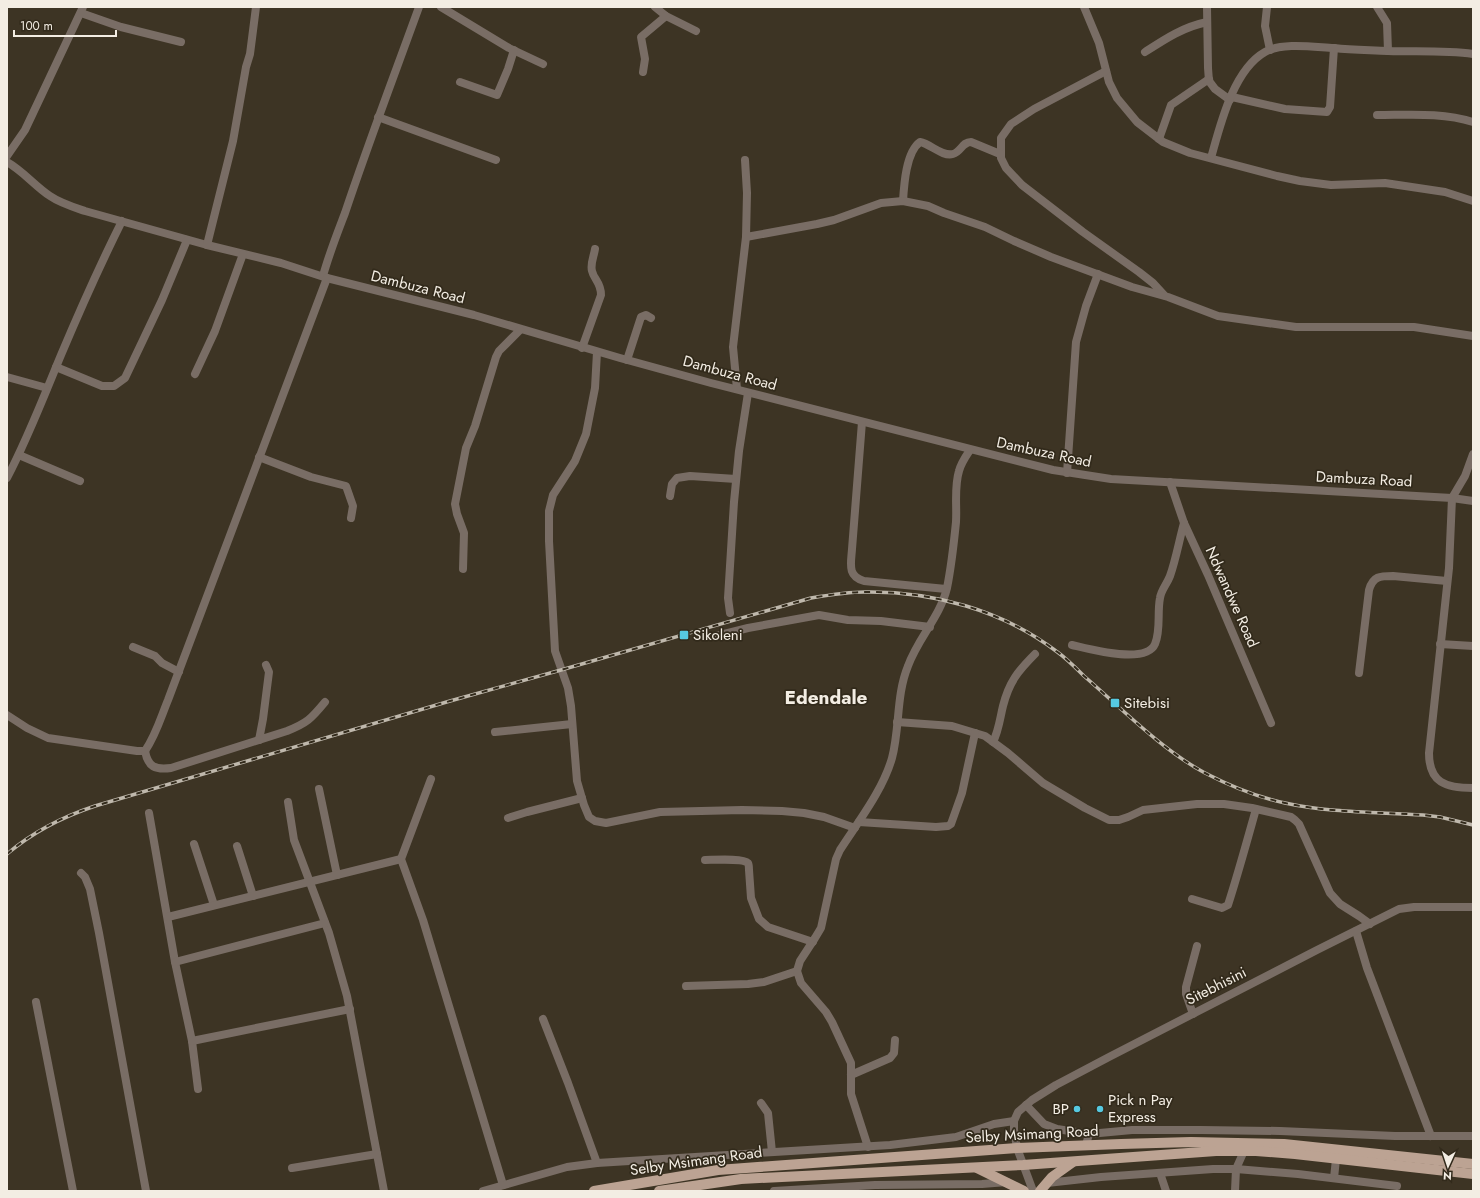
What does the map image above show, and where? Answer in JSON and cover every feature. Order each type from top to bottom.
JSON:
[{"type":"main road","name":"Selby Msimang Road","points":[[594,1191],[718,1170],[1017,1148],[1191,1142],[1284,1144],[1473,1164]]},
{"type":"main road","name":"Selby Msimang Road","points":[[658,1191],[741,1178],[976,1168],[1196,1152],[1244,1151],[1295,1154],[1473,1174]]},
{"type":"main road","points":[[1044,1188],[1052,1177],[1074,1161]]},
{"type":"main road","points":[[976,1168],[1024,1191]]},
{"type":"street","points":[[207,246],[232,146],[246,67],[250,54],[256,7]]},
{"type":"street","points":[[144,751],[154,735],[179,672],[259,457],[325,277],[328,256],[419,7]]},
{"type":"street","points":[[441,7],[514,50],[544,64]]},
{"type":"street","points":[[655,7],[666,16],[696,31]]},
{"type":"street","points":[[1084,7],[1099,43],[1109,82],[1121,104],[1137,122],[1159,139],[1190,153],[1313,184],[1343,185],[1385,183],[1445,192],[1473,201]]},
{"type":"street","points":[[1207,7],[1209,79],[1215,89],[1231,98],[1285,109],[1328,112],[1330,107],[1334,48]]},
{"type":"street","points":[[1267,7],[1265,26],[1270,50]]},
{"type":"street","points":[[1377,7],[1387,23],[1388,51]]},
{"type":"street","points":[[7,156],[25,130],[82,10],[121,27],[181,42]]},
{"type":"street","points":[[643,72],[645,59],[641,37],[666,16]]},
{"type":"street","points":[[1145,52],[1176,33],[1194,25],[1207,22]]},
{"type":"street","points":[[1211,158],[1221,122],[1240,79],[1248,66],[1270,50],[1280,47],[1334,48],[1473,54]]},
{"type":"street","points":[[460,82],[497,95],[514,50]]},
{"type":"street","points":[[1106,71],[1034,109],[1011,124],[1001,138],[1000,154],[1006,168],[1022,185],[1083,232],[1139,272],[1153,283],[1164,296]]},
{"type":"street","points":[[1159,139],[1171,105],[1209,79]]},
{"type":"street","points":[[1376,115],[1429,115],[1464,119],[1473,122]]},
{"type":"street","points":[[378,117],[496,160]]},
{"type":"street","points":[[903,201],[909,159],[916,145],[920,142],[927,144],[944,154],[957,152],[966,142],[971,142],[1000,154]]},
{"type":"street","points":[[737,389],[733,342],[746,237],[747,193],[745,160]]},
{"type":"street","name":"Dambuza Road","points":[[7,162],[56,200],[85,211],[207,246],[281,263],[325,277],[474,316],[582,348],[748,393],[970,450],[1067,473],[1111,479],[1452,498],[1473,501]]},
{"type":"street","points":[[746,237],[817,224],[840,218],[881,203],[903,201],[928,206],[985,227],[1051,257],[1132,287],[1164,296],[1218,316],[1296,327],[1414,327],[1473,336]]},
{"type":"street","points":[[7,478],[19,455],[98,271],[122,221]]},
{"type":"street","points":[[56,367],[102,386],[114,386],[125,378],[162,300],[187,240]]},
{"type":"street","points":[[582,348],[601,295],[601,288],[592,272],[595,249]]},
{"type":"street","points":[[195,374],[215,331],[243,254]]},
{"type":"street","points":[[1067,473],[1076,342],[1086,306],[1098,274]]},
{"type":"street","points":[[627,360],[641,317],[646,315],[651,318]]},
{"type":"street","points":[[463,569],[464,533],[455,508],[466,448],[475,426],[496,357],[499,351],[520,330]]},
{"type":"street","points":[[597,352],[595,388],[586,434],[575,461],[553,495],[549,511],[554,644],[558,662],[568,688],[571,706],[577,781],[589,816],[600,823],[660,812],[742,810],[804,813],[857,825],[936,828],[948,826],[952,824],[962,792],[975,733]]},
{"type":"street","points":[[7,377],[47,388]]},
{"type":"street","points":[[730,613],[728,598],[736,479],[748,393]]},
{"type":"street","points":[[862,422],[854,518],[852,573],[857,579],[864,581],[946,589]]},
{"type":"street","points":[[868,1147],[851,1094],[851,1063],[832,1022],[826,1012],[801,983],[797,971],[800,962],[820,928],[836,859],[840,850],[857,825],[881,784],[892,757],[900,696],[908,666],[940,608],[946,589],[956,522],[958,476],[961,465],[970,450]]},
{"type":"street","points":[[1473,454],[1465,476],[1452,498],[1447,581],[1429,753],[1430,769],[1434,776],[1446,785],[1473,788]]},
{"type":"street","points":[[19,455],[80,481]]},
{"type":"street","points":[[259,457],[310,477],[346,486],[353,506],[351,518]]},
{"type":"street","points":[[670,496],[672,484],[678,478],[690,476],[736,479]]},
{"type":"street","name":"Ndwandwe Road","points":[[1170,482],[1184,523],[1208,575],[1271,723]]},
{"type":"street","points":[[1072,645],[1114,654],[1140,653],[1147,652],[1152,649],[1157,637],[1160,596],[1170,577],[1184,523]]},
{"type":"street","points":[[1359,673],[1369,590],[1374,580],[1384,576],[1447,581]]},
{"type":"street","points":[[716,636],[748,628],[819,615],[848,620],[881,621],[930,627]]},
{"type":"street","points":[[1440,644],[1473,646]]},
{"type":"street","points":[[133,647],[155,656],[162,663],[179,672]]},
{"type":"street","points":[[993,742],[999,727],[1003,705],[1012,681],[1018,672],[1035,654]]},
{"type":"street","points":[[259,740],[269,672],[266,665]]},
{"type":"street","points":[[144,751],[148,763],[158,768],[171,768],[302,725],[312,718],[325,702]]},
{"type":"street","points":[[7,715],[40,735],[48,738],[118,749],[144,751]]},
{"type":"street","points":[[897,722],[952,726],[985,736],[1043,783],[1109,820],[1128,818],[1143,810],[1197,804],[1224,804],[1281,814],[1295,820],[1304,833],[1324,880],[1334,899],[1370,924]]},
{"type":"street","points":[[495,732],[572,724]]},
{"type":"street","points":[[431,779],[401,859],[423,920],[503,1185]]},
{"type":"street","points":[[319,789],[337,875]]},
{"type":"street","points":[[508,818],[582,798]]},
{"type":"street","points":[[288,802],[293,834],[309,882],[335,950],[350,1009],[384,1191]]},
{"type":"street","points":[[1192,899],[1222,908],[1228,905],[1256,809]]},
{"type":"street","points":[[149,813],[175,962],[192,1041],[198,1089]]},
{"type":"street","points":[[194,844],[214,905]]},
{"type":"street","points":[[237,846],[253,896]]},
{"type":"street","points":[[168,917],[401,859]]},
{"type":"street","points":[[706,860],[737,860],[746,862],[749,865],[750,870],[751,898],[759,919],[768,927],[813,942]]},
{"type":"street","points":[[81,873],[88,882],[92,897],[146,1191]]},
{"type":"street","name":"Sitebhisini","points":[[1014,1121],[1018,1112],[1026,1105],[1056,1085],[1399,909],[1473,907]]},
{"type":"street","points":[[175,962],[325,923]]},
{"type":"street","points":[[1356,931],[1368,968],[1431,1136]]},
{"type":"street","points":[[1193,1014],[1186,994],[1186,987],[1197,946]]},
{"type":"street","points":[[686,986],[764,982],[797,971]]},
{"type":"street","points":[[36,1002],[73,1191]]},
{"type":"street","points":[[192,1041],[350,1009]]},
{"type":"street","points":[[543,1019],[597,1163]]},
{"type":"street","points":[[851,1075],[890,1058],[894,1053],[895,1040]]},
{"type":"street","points":[[761,1102],[768,1116],[772,1152]]},
{"type":"street","points":[[1026,1105],[1044,1124],[1057,1129],[1089,1134],[1132,1130],[1201,1130],[1280,1131],[1395,1136],[1473,1136]]},
{"type":"street","points":[[483,1191],[567,1167],[597,1163],[868,1147],[956,1137],[994,1124],[1014,1121],[1017,1148],[1033,1191]]},
{"type":"street","points":[[1086,1146],[1089,1134]]},
{"type":"street","points":[[1235,1191],[1236,1169],[1244,1151]]},
{"type":"street","points":[[292,1168],[377,1154]]},
{"type":"street","points":[[1334,1178],[1336,1159]]},
{"type":"street","points":[[1044,1188],[1080,1179],[1236,1169],[1334,1178],[1397,1186]]},
{"type":"street","points":[[1160,1173],[1166,1191]]},
{"type":"street","points":[[837,1174],[840,1189]]},
{"type":"street","points":[[774,1191],[840,1189],[889,1185],[982,1184],[1007,1182]]},
{"type":"railway","points":[[7,854],[38,832],[71,815],[95,806],[450,701],[811,598],[845,593],[865,592],[916,595],[941,599],[990,614],[1013,624],[1056,651],[1142,728],[1173,753],[1205,773],[1244,791],[1275,801],[1319,809],[1423,815],[1440,817],[1473,825]]},
{"type":"place","name":"Sikoleni","points":[[684,635]]},
{"type":"place","name":"Sitebisi","points":[[1115,703]]},
{"type":"place","name":"BP","points":[[1077,1109]]},
{"type":"place","name":"Pick n Pay Express","points":[[1100,1109]]},
{"type":"district","name":"Edendale","points":[[826,697]]}]
